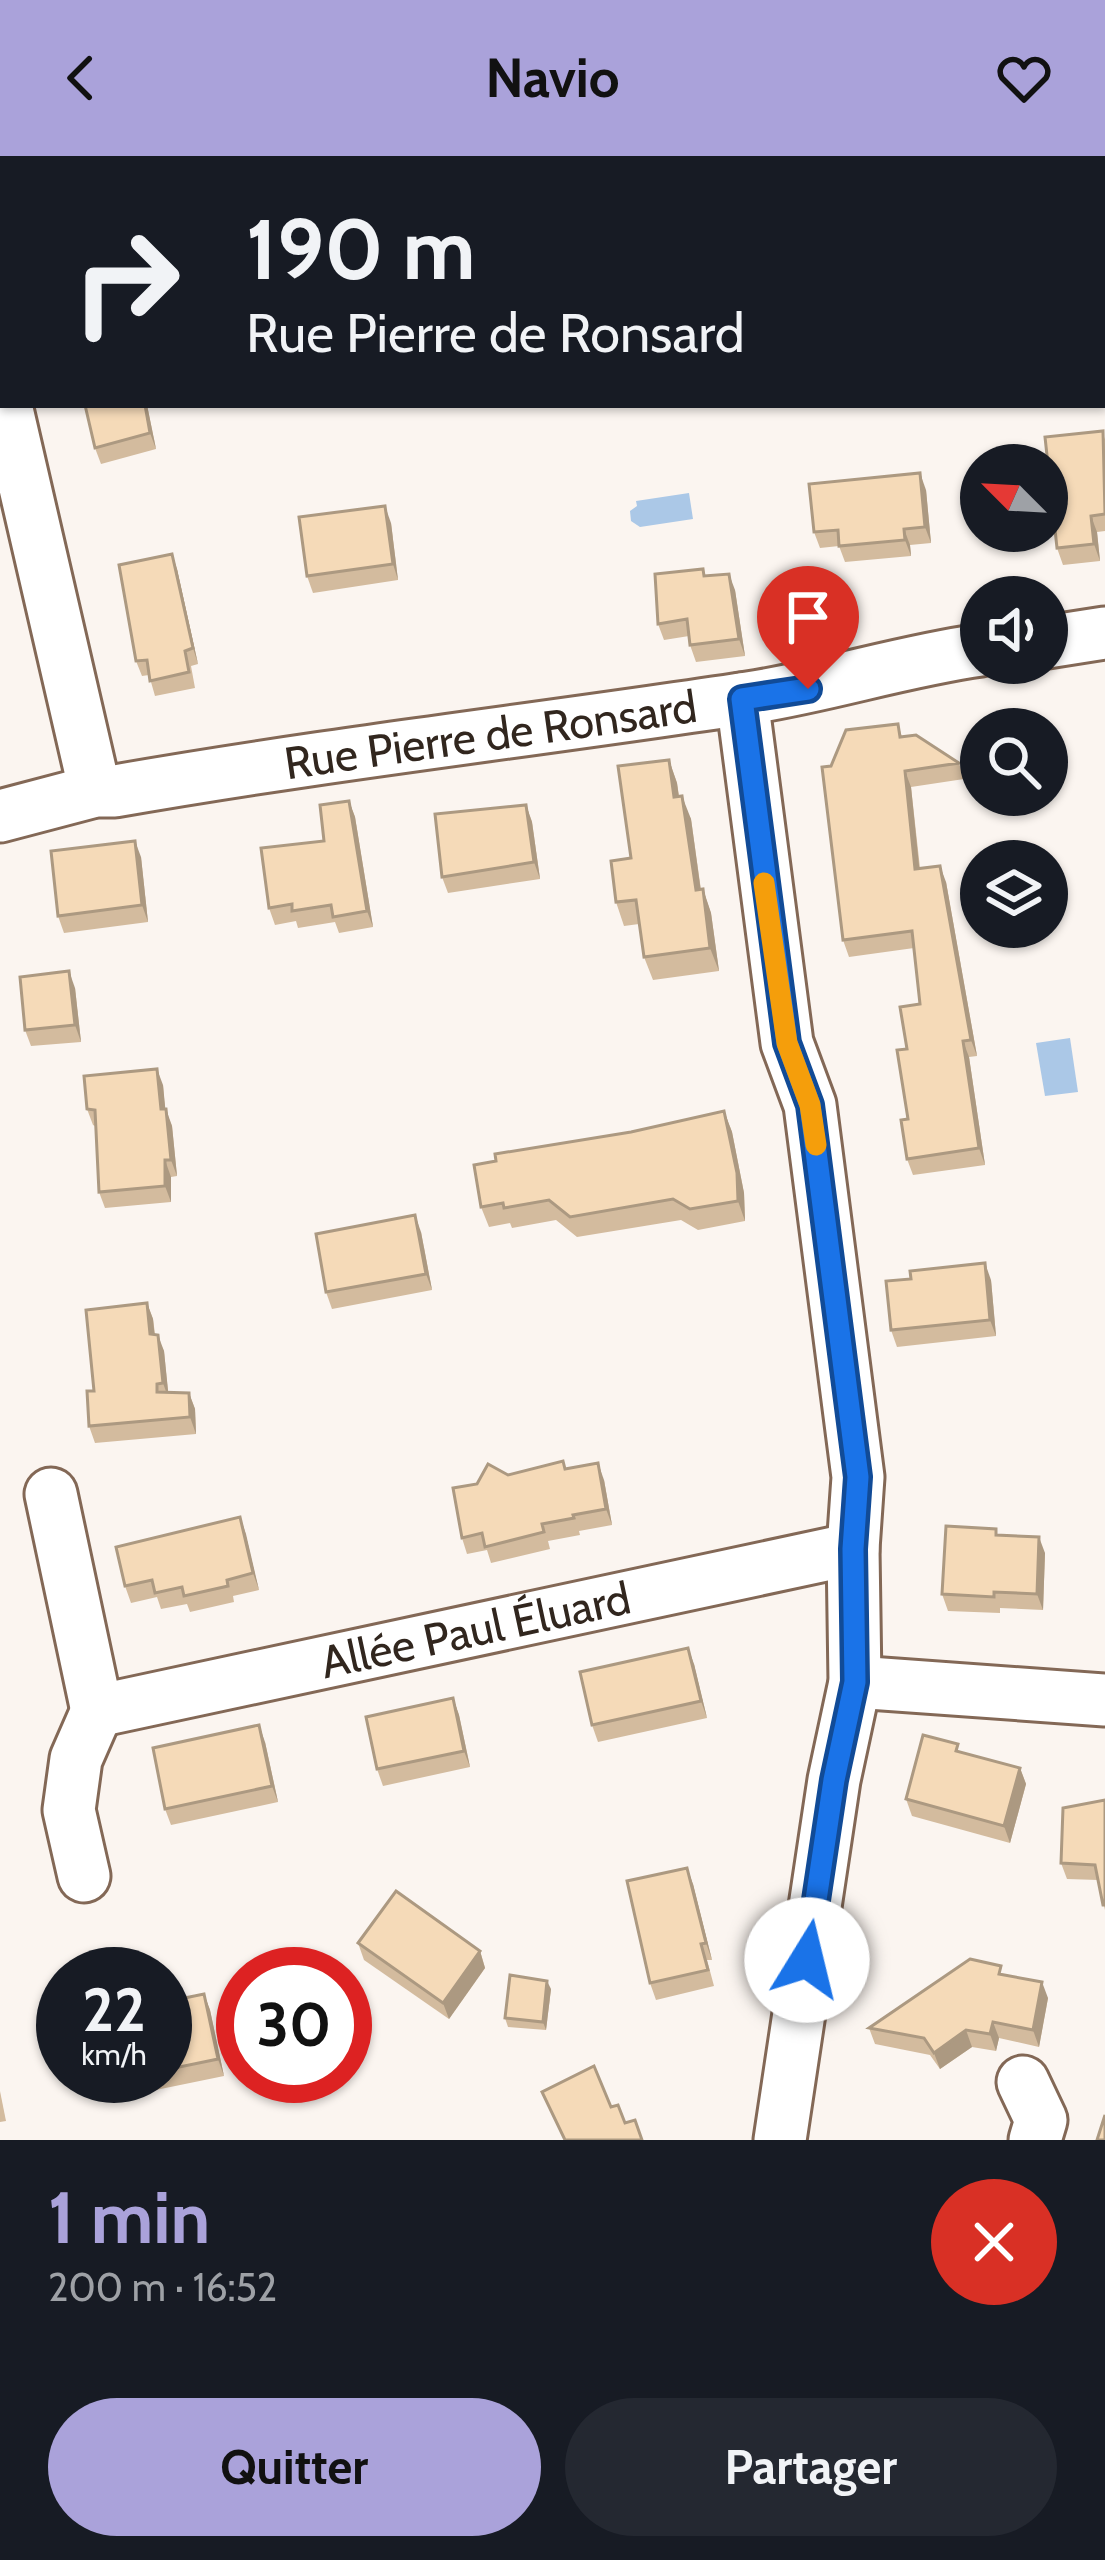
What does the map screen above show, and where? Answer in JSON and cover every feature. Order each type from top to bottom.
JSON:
[{"type":"street","points":[[7,408],[95,791]]},
{"type":"street","points":[[1068,639],[1105,633]]},
{"type":"street","name":"Rue Pierre de Ronsard","points":[[0,816],[95,791],[278,762],[808,689],[960,653]]},
{"type":"street","points":[[742,699],[787,1043],[810,1105],[858,1477],[853,1549],[855,1682],[834,1780],[781,2140]]},
{"type":"street","points":[[51,1494],[97,1711],[76,1759],[69,1810],[84,1876]]},
{"type":"street","name":"Allée Paul Éluard","points":[[97,1711],[853,1549]]},
{"type":"street","points":[[855,1682],[1105,1700]]},
{"type":"street","points":[[1022,2082],[1041,2120],[1034,2140]]},
{"type":"water","points":[[689,493],[693,519],[640,527],[631,521],[636,501]]},
{"type":"water","points":[[1070,1038],[1078,1092],[1045,1096],[1036,1043]]},
{"type":"building","points":[[86,408],[146,408],[150,433],[95,448]]},
{"type":"building","points":[[1103,431],[1105,514],[1091,516],[1094,544],[1068,547],[1068,444],[1046,444],[1045,437]]},
{"type":"building","points":[[920,473],[925,527],[904,529],[905,540],[839,546],[838,530],[814,532],[809,484]]},
{"type":"building","points":[[385,506],[393,564],[307,576],[299,517]]},
{"type":"building","points":[[172,554],[193,648],[185,651],[189,672],[150,681],[147,660],[136,661],[119,565]]},
{"type":"building","points":[[703,569],[704,576],[729,574],[739,639],[690,645],[687,619],[658,624],[655,574]]},
{"type":"building","points":[[898,724],[900,737],[916,735],[959,763],[905,771],[915,869],[940,866],[971,1040],[963,1041],[979,1148],[907,1159],[901,1120],[908,1119],[897,1050],[907,1049],[900,1007],[920,1004],[912,931],[843,940],[822,767],[831,766],[846,730]]},
{"type":"building","points":[[669,760],[674,797],[682,796],[696,890],[703,889],[710,948],[644,957],[636,900],[616,902],[611,861],[631,858],[618,766]]},
{"type":"building","points":[[349,801],[367,911],[333,917],[331,905],[292,911],[292,904],[269,908],[261,848],[324,841],[320,805]]},
{"type":"building","points":[[526,805],[534,862],[442,877],[435,814]]},
{"type":"building","points":[[135,841],[142,905],[58,916],[51,851]]},
{"type":"building","points":[[69,971],[75,1025],[25,1030],[20,977]]},
{"type":"building","points":[[157,1069],[171,1160],[165,1160],[165,1186],[99,1192],[95,1110],[87,1109],[84,1076]]},
{"type":"building","points":[[724,1111],[738,1201],[690,1209],[673,1199],[570,1217],[549,1200],[481,1207],[474,1165],[496,1161],[495,1154]]},
{"type":"building","points":[[415,1215],[426,1274],[326,1292],[316,1234]]},
{"type":"building","points":[[985,1263],[990,1320],[891,1330],[886,1281],[911,1279],[910,1271]]},
{"type":"building","points":[[147,1303],[150,1334],[158,1335],[163,1383],[157,1384],[157,1392],[189,1393],[190,1417],[89,1426],[87,1391],[94,1391],[86,1310]]},
{"type":"building","points":[[563,1461],[565,1469],[598,1463],[606,1509],[542,1524],[544,1532],[485,1547],[482,1533],[462,1538],[453,1488],[477,1484],[488,1464],[508,1475]]},
{"type":"building","points":[[240,1517],[253,1573],[227,1580],[228,1586],[184,1596],[182,1587],[155,1593],[152,1580],[125,1586],[116,1547]]},
{"type":"building","points":[[946,1526],[1039,1537],[1037,1594],[942,1594]]},
{"type":"building","points":[[688,1648],[701,1701],[592,1725],[580,1672]]},
{"type":"building","points":[[453,1698],[464,1751],[377,1769],[366,1717]]},
{"type":"building","points":[[259,1725],[272,1786],[165,1809],[153,1748]]},
{"type":"building","points":[[923,1735],[958,1744],[956,1751],[1020,1768],[1004,1826],[906,1799]]},
{"type":"building","points":[[1105,1800],[1103,1905],[1095,1865],[1061,1863],[1063,1808]]},
{"type":"building","points":[[687,1868],[708,1970],[650,1983],[627,1881]]},
{"type":"building","points":[[396,1891],[480,1951],[443,2003],[372,1953],[372,1947],[358,1943]]},
{"type":"building","points":[[970,1959],[1001,1966],[999,1974],[1042,1982],[1033,2030],[993,2022],[990,2034],[966,2030],[934,2053],[924,2038],[869,2028]]},
{"type":"building","points":[[510,1975],[547,1981],[543,2022],[505,2018]]},
{"type":"building","points":[[204,1994],[216,2059],[192,2064],[192,1996]]},
{"type":"building","points":[[594,2066],[611,2107],[618,2105],[625,2123],[635,2120],[642,2140],[565,2140],[542,2092]]},
{"type":"building","points":[[1105,2115],[1105,2140],[1097,2140]]},
{"type":"slow traffic","points":[[764,883],[787,1043],[810,1105],[816,1145]]},
{"type":"route","points":[[807,1960],[834,1780],[855,1682],[853,1549],[858,1477],[810,1105],[787,1043],[742,699],[808,689]]}]
